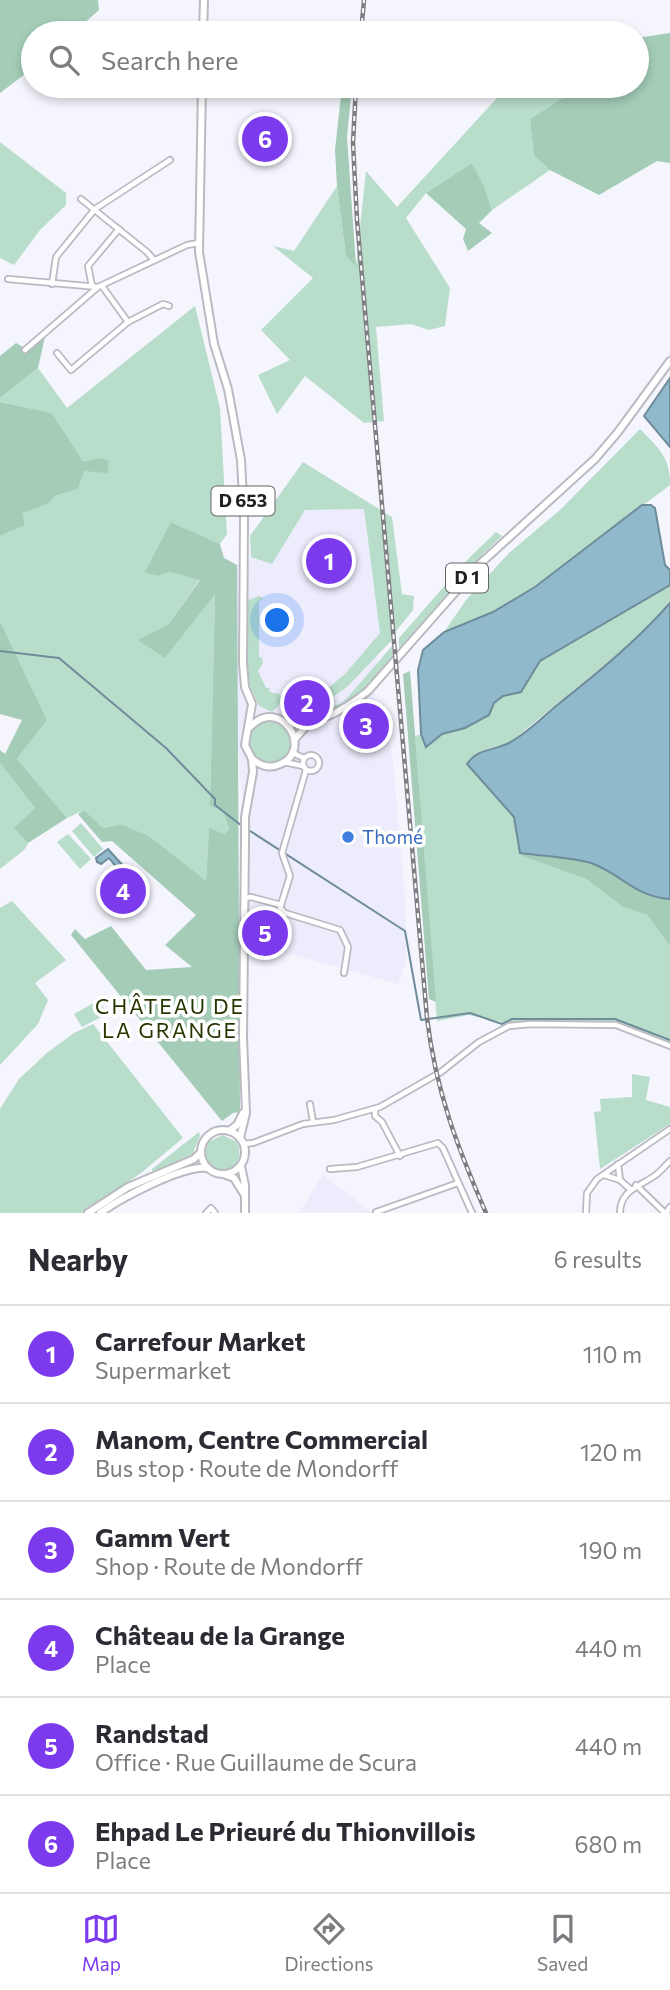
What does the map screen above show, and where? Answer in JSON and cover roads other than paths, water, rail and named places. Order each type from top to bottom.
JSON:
[{"type":"main road","points":[[203,21],[204,0]]},
{"type":"main road","name":"D 653","points":[[202,98],[199,243],[214,344],[236,424],[241,460],[244,518],[243,663],[246,687],[252,704]]},
{"type":"main road","name":"D 1","points":[[287,724],[308,723],[339,712],[368,691],[481,563],[595,458],[618,432],[670,361]]},
{"type":"main road","points":[[252,704],[265,718]]},
{"type":"main road","points":[[224,1174],[241,1166],[246,1153],[242,1141],[245,1119],[244,842],[253,782],[252,759],[245,744],[252,704]]},
{"type":"main road","points":[[249,729],[265,718],[277,718],[287,724],[295,740]]},
{"type":"main road","points":[[252,759],[264,766],[284,762],[293,750],[295,740],[308,723]]},
{"type":"main road","points":[[253,782],[264,766]]},
{"type":"main road","points":[[229,1131],[241,1118],[245,1104]]},
{"type":"main road","points":[[207,1168],[201,1152],[209,1135],[219,1130],[229,1131],[242,1141]]},
{"type":"main road","points":[[88,1213],[128,1188],[192,1160],[201,1152]]},
{"type":"main road","points":[[241,1166],[245,1185],[245,1213]]},
{"type":"main road","points":[[100,1213],[110,1210],[136,1191],[195,1168],[207,1168],[234,1178],[245,1196]]},
{"type":"street","points":[[52,284],[56,257],[95,209],[170,160]]},
{"type":"street","points":[[81,199],[154,260]]},
{"type":"street","points":[[92,286],[88,266],[119,229]]},
{"type":"street","points":[[25,350],[100,286],[154,260],[199,243]]},
{"type":"street","points":[[8,279],[100,286]]},
{"type":"street","points":[[100,286],[128,322]]},
{"type":"street","points":[[57,353],[71,370],[128,322],[163,304],[169,306]]},
{"type":"street","points":[[284,762],[315,771],[319,763],[313,755],[298,757],[293,750]]},
{"type":"street","points":[[281,907],[290,876],[282,853],[305,768],[304,758]]},
{"type":"street","points":[[244,899],[251,897],[281,907],[285,913],[340,930],[348,947],[344,973]]},
{"type":"street","points":[[242,1141],[253,1143],[292,1127],[375,1109],[449,1066],[502,1028],[516,1025],[616,1025],[670,1046]]},
{"type":"street","points":[[310,1104],[313,1122]]},
{"type":"street","points":[[375,1109],[375,1116],[382,1122],[400,1156]]},
{"type":"street","points":[[586,1213],[587,1193],[603,1174],[670,1129]]},
{"type":"street","points":[[330,1169],[357,1167],[400,1156],[433,1143],[440,1144],[472,1213]]},
{"type":"street","points":[[620,1213],[620,1203],[631,1189],[659,1172],[670,1161]]},
{"type":"street","points":[[618,1164],[620,1180]]},
{"type":"street","points":[[603,1174],[620,1180],[631,1189]]},
{"type":"street","points":[[376,1212],[458,1183]]},
{"type":"street","points":[[636,1185],[666,1213],[670,1207]]},
{"type":"water","points":[[670,378],[670,447],[644,416]]},
{"type":"water","points":[[642,505],[655,508],[665,565],[670,570],[670,585],[540,661],[521,692],[503,696],[494,703],[489,715],[465,728],[442,734],[426,747],[421,734],[418,670],[423,650],[444,632],[493,612],[535,587]]},
{"type":"water","points":[[670,603],[670,899],[647,894],[591,863],[520,853],[514,817],[467,764],[476,755],[503,746],[528,731],[615,657]]},
{"type":"water","points":[[108,849],[144,889],[132,900],[128,896],[135,889],[109,858],[101,864],[97,862],[96,858]]},
{"type":"waterway","points":[[0,651],[59,658],[166,748],[215,799],[215,805],[242,826]]},
{"type":"waterway","points":[[247,829],[405,931],[421,1020],[470,1013],[502,1024],[512,1019],[615,1019],[670,1040]]},
{"type":"railway","points":[[362,21],[364,0]]},
{"type":"railway","points":[[355,98],[353,143],[357,220],[427,1018],[442,1095],[486,1213]]},
{"type":"place","name":"Ehpad Le Prieuré du Thionvillois","points":[[265,139]]},
{"type":"place","name":"Carrefour Market","points":[[329,561]]},
{"type":"place","name":"Manom, Centre Commercial","points":[[307,703]]},
{"type":"place","name":"Gamm Vert","points":[[366,726]]},
{"type":"place","name":"Thomé","points":[[348,837]]},
{"type":"place","name":"Château de la Grange","points":[[123,891]]},
{"type":"place","name":"Randstad","points":[[265,933]]},
{"type":"district","name":"CHÂTEAU DE LA GRANGE","points":[[170,1019]]}]
